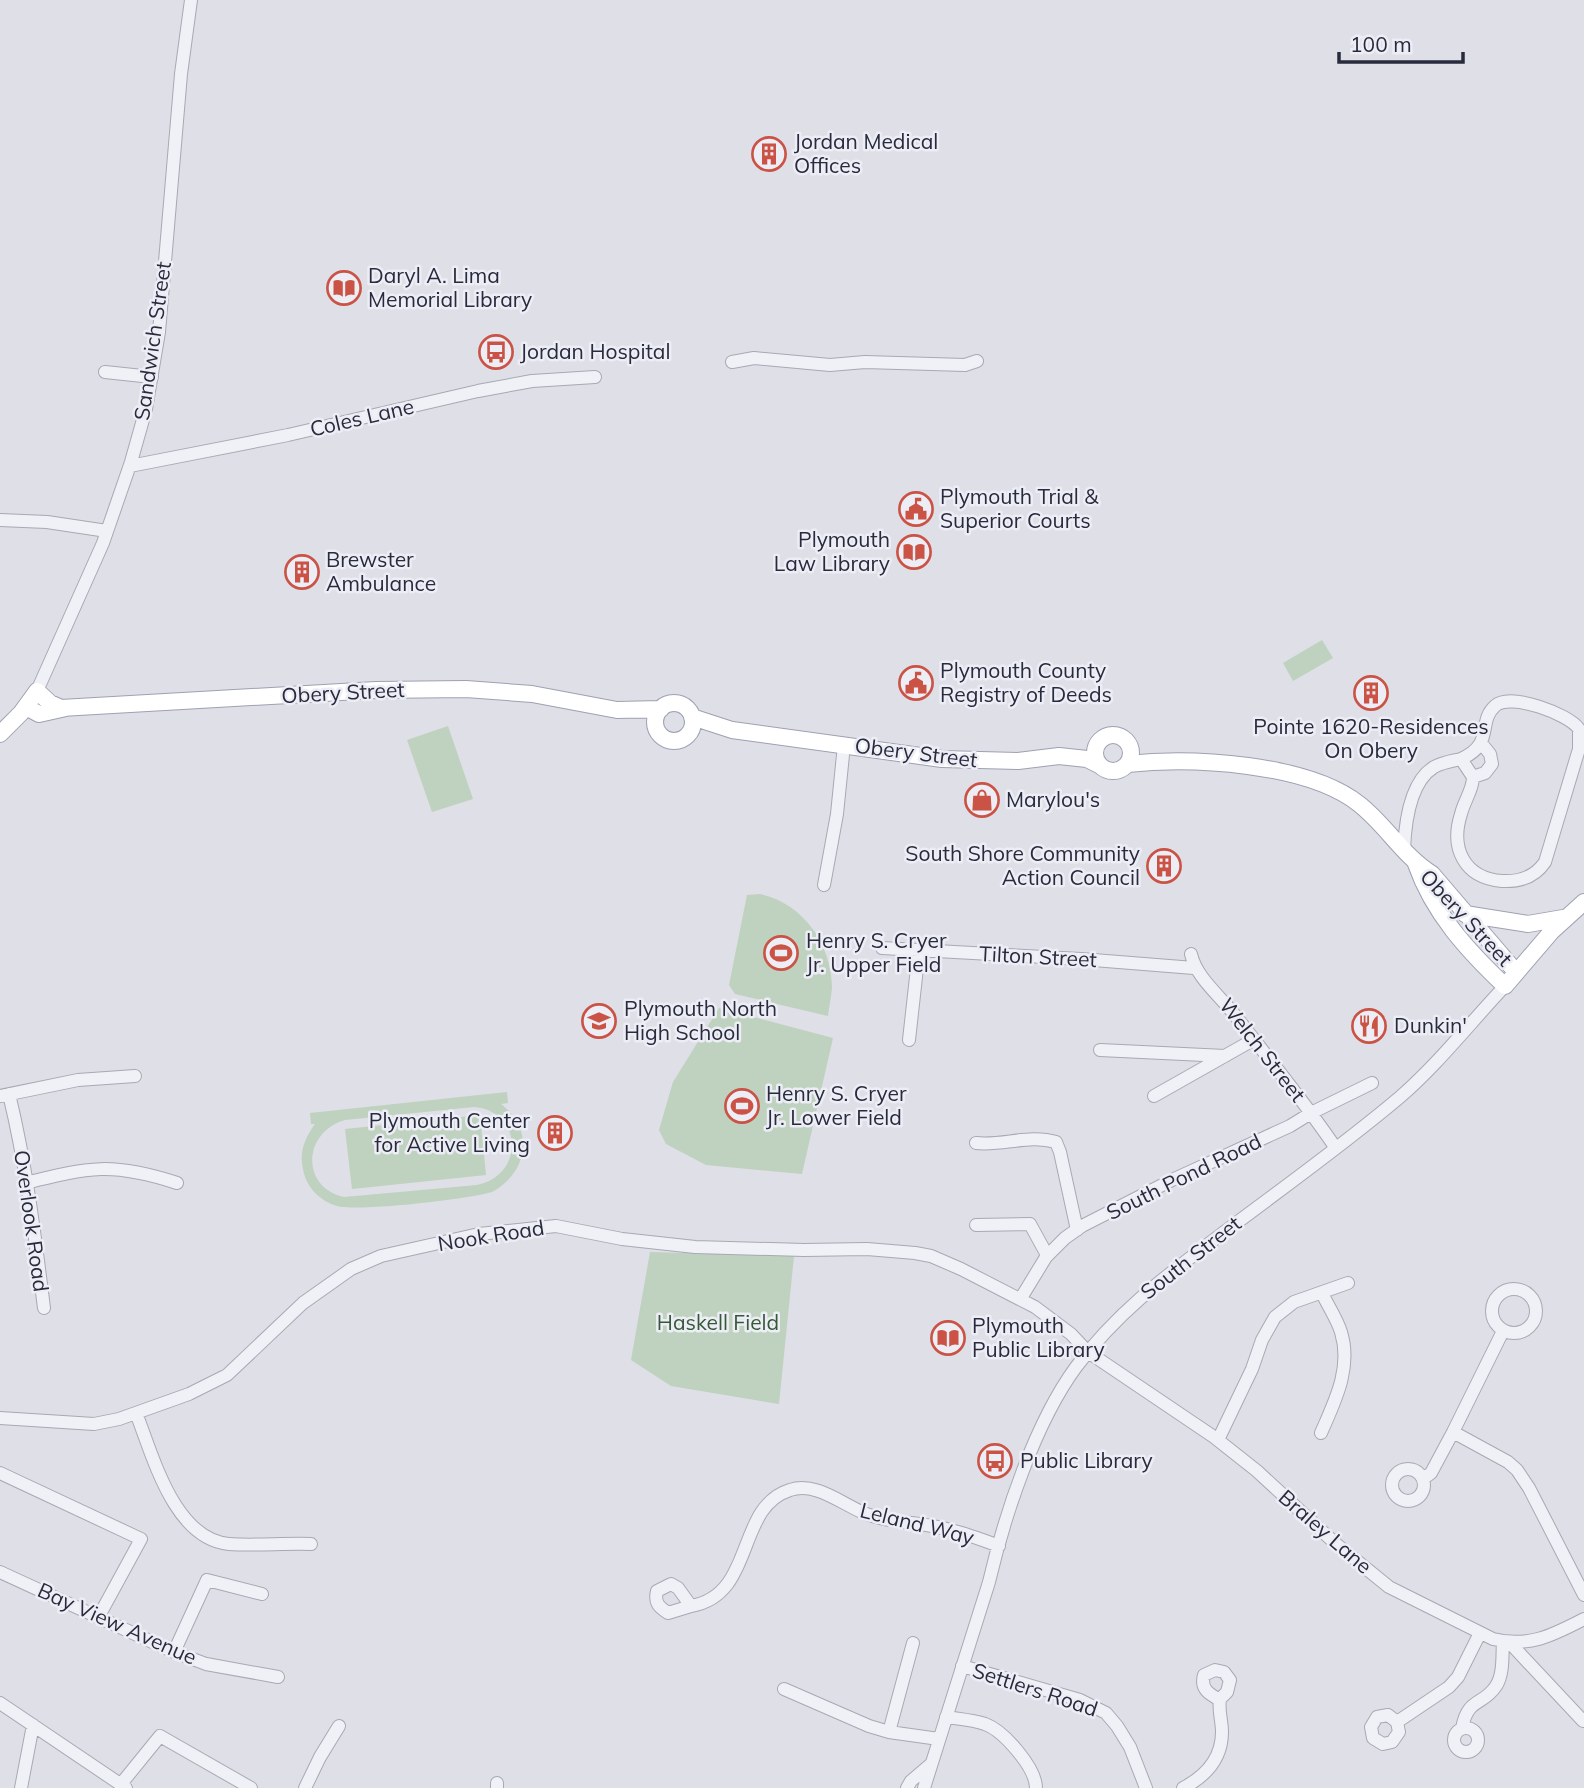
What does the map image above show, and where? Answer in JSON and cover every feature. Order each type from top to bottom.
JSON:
[{"type":"main road","name":"Obery Street","points":[[26,707],[39,714],[66,708],[376,690],[473,688],[618,710],[661,709],[670,704],[680,705],[692,717],[732,730],[967,761],[1018,761],[1059,756],[1087,759],[1114,771],[1127,764],[1164,761],[1288,774],[1335,788],[1359,803],[1416,864],[1432,874],[1516,972]]},
{"type":"main road","name":"Sandwich Street","points":[[0,734],[37,691]]},
{"type":"main road","points":[[37,691],[53,705],[66,708]]},
{"type":"main road","points":[[656,727],[656,717],[661,709]]},
{"type":"main road","name":"Obery Street","points":[[618,710],[656,727],[660,735],[669,741],[732,730]]},
{"type":"main road","points":[[687,736],[692,727],[692,717]]},
{"type":"main road","name":"Obery Street","points":[[1059,756],[1102,738],[1119,735],[1130,747],[1164,761]]},
{"type":"main road","points":[[1099,765],[1094,754],[1102,738]]},
{"type":"main road","points":[[1127,764],[1130,747]]},
{"type":"main road","name":"Obery Street","points":[[1416,864],[1423,884],[1451,928],[1505,986]]},
{"type":"main road","name":"South Street","points":[[1505,986],[1565,917],[1584,902]]},
{"type":"main road","points":[[1465,914],[1528,924],[1565,917]]},
{"type":"street","name":"Sandwich Street","points":[[37,691],[89,577],[130,466],[144,419],[165,271],[180,80],[191,0]]},
{"type":"street","points":[[732,362],[754,358],[830,365],[865,362],[965,365],[977,361]]},
{"type":"street","points":[[105,372],[152,377]]},
{"type":"street","name":"Coles Lane","points":[[130,466],[288,435],[478,391],[532,381],[596,377]]},
{"type":"street","points":[[0,520],[47,522],[107,531]]},
{"type":"street","points":[[1404,850],[1408,817],[1422,780],[1434,767],[1461,759],[1482,744],[1492,710],[1501,703],[1521,703],[1554,712],[1570,719],[1580,729],[1578,749],[1545,862],[1533,875],[1514,881],[1494,880],[1476,873],[1463,862],[1458,850],[1458,829],[1474,777]]},
{"type":"street","points":[[1474,777],[1485,773],[1492,764],[1490,754],[1482,744]]},
{"type":"street","points":[[824,885],[837,814],[844,745]]},
{"type":"street","points":[[1461,759],[1474,777]]},
{"type":"street","name":"Tilton Street","points":[[882,948],[1194,968]]},
{"type":"street","points":[[909,1040],[919,950]]},
{"type":"street","name":"Welch Street","points":[[1191,954],[1194,968],[1311,1112],[1335,1147]]},
{"type":"street","name":"South Street","points":[[924,1788],[999,1546],[1041,1429],[1064,1386],[1088,1352],[1140,1296],[1408,1089],[1450,1049],[1505,986]]},
{"type":"street","points":[[1154,1096],[1253,1040]]},
{"type":"street","points":[[1100,1050],[1225,1056]]},
{"type":"street","points":[[4,1095],[78,1080],[135,1076]]},
{"type":"street","name":"South Pond Road","points":[[1021,1298],[1047,1255],[1077,1230],[1172,1180],[1290,1126],[1311,1112],[1371,1083]]},
{"type":"street","name":"Overlook Road","points":[[4,1095],[19,1133],[44,1308]]},
{"type":"street","points":[[976,1143],[995,1145],[1033,1138],[1056,1142],[1077,1230]]},
{"type":"street","points":[[25,1183],[84,1169],[111,1168],[136,1171],[177,1183]]},
{"type":"street","points":[[976,1225],[1030,1224],[1047,1255]]},
{"type":"street","name":"Nook Road","points":[[0,1418],[87,1424],[136,1413],[189,1394],[227,1375],[303,1303],[351,1269],[381,1256],[507,1230],[556,1226],[622,1239],[695,1247],[915,1252],[954,1266],[1021,1298],[1071,1334],[1088,1352]]},
{"type":"street","points":[[1218,1440],[1252,1369],[1262,1340],[1275,1317],[1294,1303],[1348,1283]]},
{"type":"street","points":[[1321,1433],[1338,1396],[1345,1357],[1342,1333],[1322,1293]]},
{"type":"street","points":[[1423,1479],[1431,1472],[1453,1432],[1503,1331]]},
{"type":"street","name":"Braley Lane","points":[[1088,1352],[1218,1440],[1389,1587],[1480,1633],[1506,1642],[1536,1642],[1584,1619]]},
{"type":"street","points":[[136,1413],[175,1506],[192,1527],[209,1539],[227,1544],[311,1544]]},
{"type":"street","points":[[1453,1432],[1499,1456],[1517,1469],[1530,1488],[1584,1595]]},
{"type":"street","points":[[0,1473],[141,1539],[99,1616]]},
{"type":"street","name":"Leland Way","points":[[691,1606],[711,1599],[726,1587],[736,1573],[762,1512],[778,1495],[793,1489],[805,1488],[822,1493],[880,1518],[943,1528],[999,1546]]},
{"type":"street","name":"Bay View Avenue","points":[[0,1572],[174,1652],[206,1664],[278,1677]]},
{"type":"street","points":[[174,1652],[207,1580],[262,1594]]},
{"type":"street","points":[[1397,1722],[1449,1687],[1458,1677],[1480,1633]]},
{"type":"street","points":[[1506,1642],[1583,1721]]},
{"type":"street","points":[[1461,1728],[1467,1710],[1497,1686],[1506,1642]]},
{"type":"street","points":[[889,1732],[914,1643]]},
{"type":"street","name":"Settlers Road","points":[[962,1666],[1080,1700],[1106,1713],[1130,1746],[1146,1788]]},
{"type":"street","points":[[784,1689],[869,1726],[889,1732],[939,1739]]},
{"type":"street","points":[[1183,1788],[1202,1776],[1217,1756],[1222,1730],[1218,1708],[1220,1700]]},
{"type":"street","points":[[0,1703],[124,1786],[160,1736],[251,1788]]},
{"type":"street","points":[[946,1717],[981,1723],[996,1730],[1027,1762],[1037,1788]]},
{"type":"street","points":[[21,1788],[33,1725]]},
{"type":"street","points":[[305,1788],[320,1757],[340,1726]]},
{"type":"street","name":"South Street","points":[[907,1788],[911,1781],[931,1764]]},
{"type":"green space","points":[[1322,640],[1333,658],[1293,681],[1283,663]]},
{"type":"green space","points":[[448,726],[473,799],[432,812],[407,740]]},
{"type":"green space","name":"Henry S. Cryer Jr. Upper Field","points":[[760,894],[789,906],[802,916],[821,942],[831,972],[828,1016],[735,994],[729,985],[747,895]]},
{"type":"green space","name":"Henry S. Cryer Jr. Lower Field","points":[[719,1008],[833,1038],[802,1174],[706,1165],[666,1144],[659,1130],[673,1082]]},
{"type":"green space","points":[[507,1092],[508,1103],[501,1104],[512,1114],[519,1126],[523,1150],[513,1173],[504,1184],[492,1192],[414,1204],[337,1206],[325,1201],[315,1192],[305,1176],[302,1151],[315,1124],[311,1124],[310,1113]],"holes":[[[474,1107],[490,1111],[502,1119],[509,1131],[512,1144],[510,1157],[504,1169],[493,1179],[477,1185],[344,1197],[330,1191],[320,1182],[314,1171],[312,1159],[321,1136],[331,1126],[345,1120]]]},
{"type":"green space","points":[[480,1115],[486,1175],[352,1189],[345,1129]]},
{"type":"green space","name":"Haskell Field","points":[[650,1252],[794,1256],[779,1404],[671,1386],[631,1360]]},
{"type":"place","name":"Jordan Medical Offices","points":[[769,154]]},
{"type":"place","name":"Daryl A. Lima Memorial Library","points":[[344,288]]},
{"type":"place","name":"Jordan Hospital","points":[[496,352]]},
{"type":"place","name":"Plymouth Trial & Superior Courts","points":[[916,509]]},
{"type":"place","name":"Plymouth Law Library","points":[[914,552]]},
{"type":"place","name":"Brewster Ambulance","points":[[302,572]]},
{"type":"place","name":"Plymouth County Registry of Deeds","points":[[916,683]]},
{"type":"place","name":"Pointe 1620-Residences On Obery","points":[[1371,693]]},
{"type":"place","name":"Marylou's","points":[[982,800]]},
{"type":"place","name":"South Shore Community Action Council","points":[[1164,866]]},
{"type":"place","name":"Henry S. Cryer Jr. Upper Field","points":[[781,953]]},
{"type":"place","name":"Plymouth North High School","points":[[599,1021]]},
{"type":"place","name":"Dunkin'","points":[[1369,1026]]},
{"type":"place","name":"Henry S. Cryer Jr. Lower Field","points":[[742,1106]]},
{"type":"place","name":"Plymouth Center for Active Living","points":[[555,1133]]},
{"type":"place","name":"Plymouth Public Library","points":[[948,1338]]},
{"type":"place","name":"Public Library","points":[[995,1461]]}]
